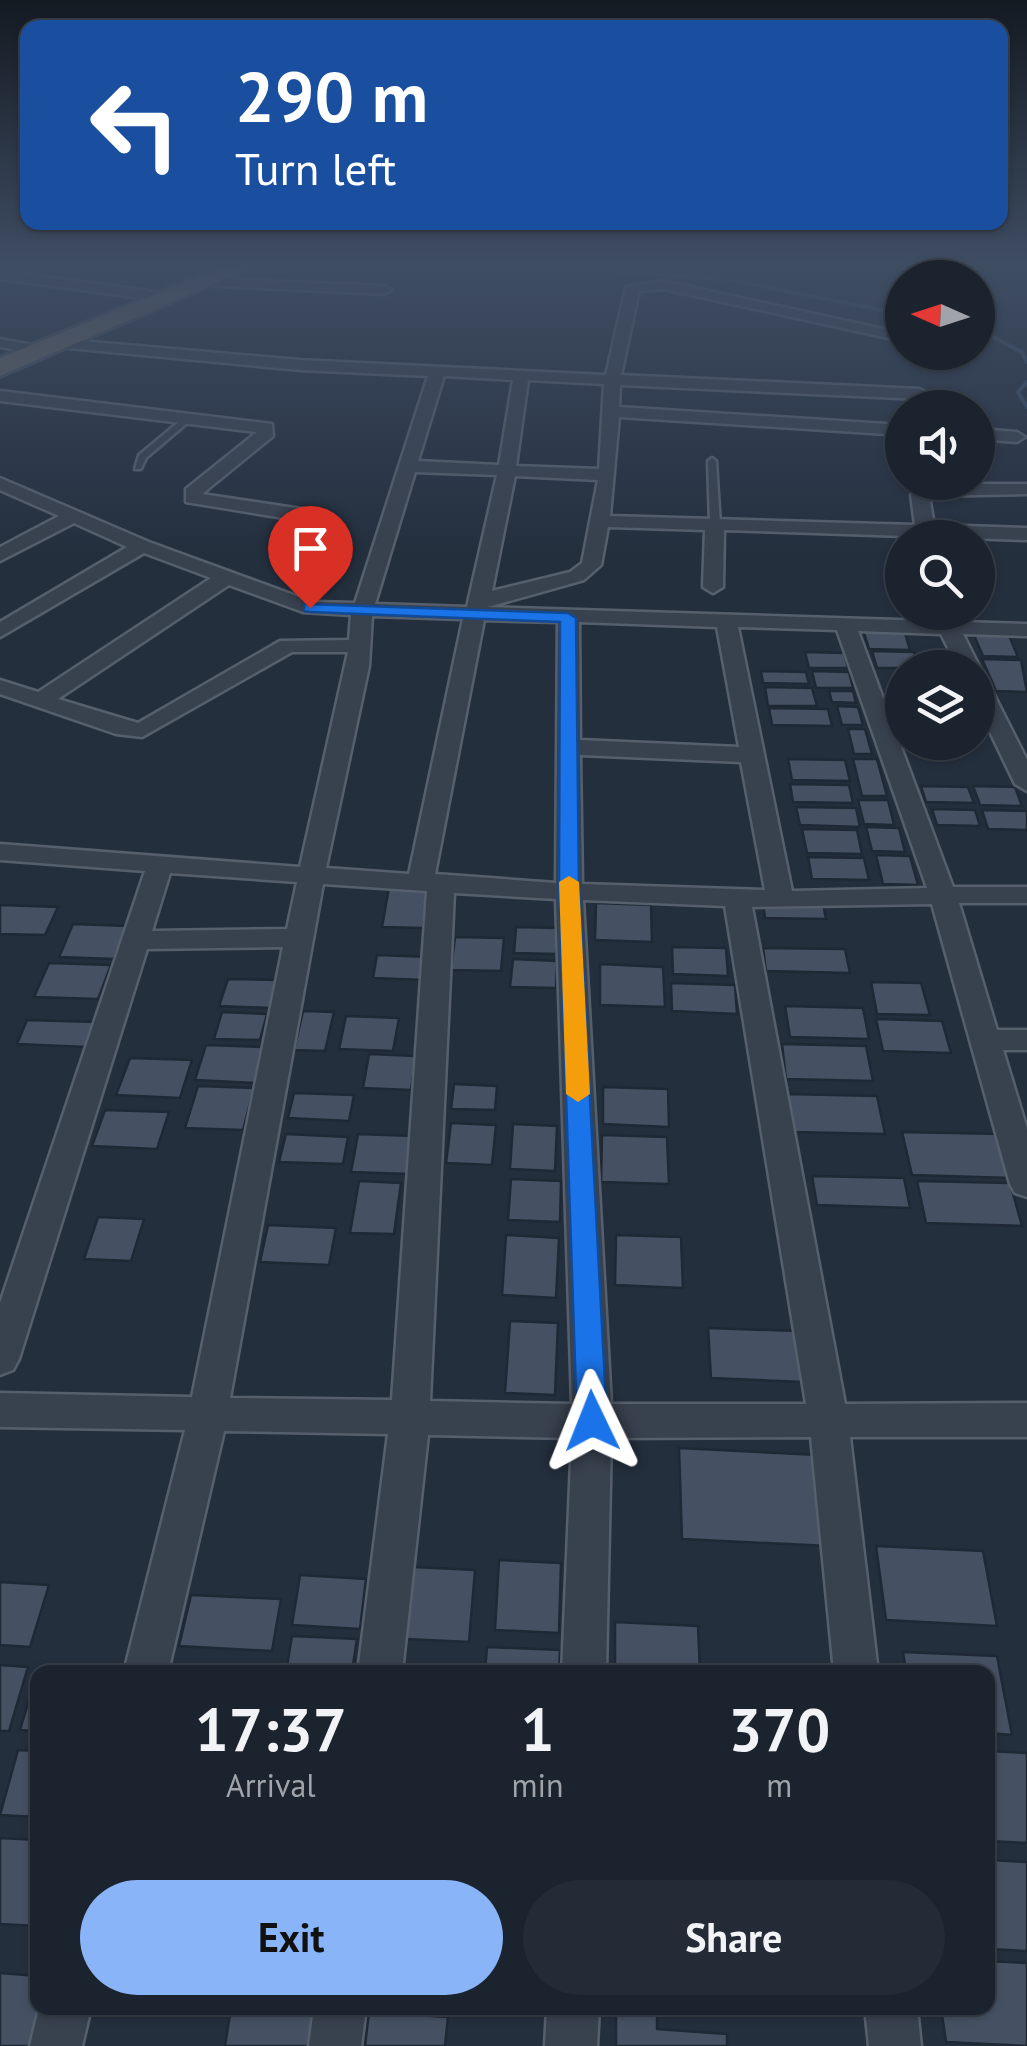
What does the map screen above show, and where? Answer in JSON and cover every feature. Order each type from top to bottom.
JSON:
[{"type":"street","points":[[291,361],[437,373],[885,393]]},
{"type":"street","points":[[472,625],[585,572],[601,521],[608,474],[616,361]]},
{"type":"street","points":[[148,1665],[208,1414],[322,820],[358,654],[362,613],[437,373]]},
{"type":"street","points":[[381,1665],[410,1417],[431,880],[472,625],[506,471],[520,377]]},
{"type":"street","points":[[97,409],[120,388]]},
{"type":"street","points":[[0,396],[258,426],[267,432],[192,498],[308,516]]},
{"type":"street","points":[[614,412],[885,429]]},
{"type":"street","points":[[995,435],[1017,437]]},
{"type":"street","points":[[408,466],[608,474]]},
{"type":"street","points":[[4,488],[76,514],[142,546],[310,608],[472,625],[568,618],[885,628]]},
{"type":"street","points":[[923,520],[920,496],[928,488],[1027,489]]},
{"type":"street","points":[[0,555],[76,514]]},
{"type":"street","points":[[601,521],[885,530]]},
{"type":"street","points":[[713,586],[715,525]]},
{"type":"street","points":[[995,533],[1027,534]]},
{"type":"street","points":[[0,631],[142,546]]},
{"type":"street","points":[[42,700],[227,577]]},
{"type":"street","points":[[568,618],[569,889],[592,1421],[584,1665]]},
{"type":"street","points":[[726,621],[780,900]]},
{"type":"street","points":[[846,626],[942,893],[1027,1184]]},
{"type":"street","points":[[950,630],[960,650]]},
{"type":"street","points":[[995,630],[1027,630]]},
{"type":"street","points":[[0,686],[124,729],[142,730],[288,646],[358,654]]},
{"type":"street","points":[[995,719],[1027,784]]},
{"type":"street","points":[[568,746],[751,754]]},
{"type":"street","points":[[2,857],[780,900],[942,893],[1027,895]]},
{"type":"street","points":[[0,1358],[139,940],[139,862]]},
{"type":"street","points":[[737,897],[829,1422],[855,1665]]},
{"type":"street","points":[[139,940],[302,938]]},
{"type":"street","points":[[987,1040],[1027,1040]]},
{"type":"street","points":[[0,1410],[592,1421],[1027,1420]]},
{"type":"street","points":[[56,2046],[63,2015]]},
{"type":"street","points":[[336,2046],[339,2015]]},
{"type":"street","points":[[572,2046],[573,2015]]},
{"type":"street","points":[[892,2015],[895,2046]]},
{"type":"lane","points":[[138,467],[142,457],[189,418]]},
{"type":"lane","points":[[712,461],[715,525]]},
{"type":"building","points":[[863,630],[904,630],[910,650],[869,649]]},
{"type":"building","points":[[973,633],[1008,633],[1018,657],[995,656],[995,650],[980,650]]},
{"type":"building","points":[[872,651],[885,651],[885,668],[877,668]]},
{"type":"building","points":[[805,652],[844,653],[848,668],[809,668]]},
{"type":"building","points":[[995,659],[1021,660],[1027,692],[996,691]]},
{"type":"building","points":[[761,671],[806,672],[809,684],[763,683]]},
{"type":"building","points":[[812,671],[849,672],[853,688],[816,688]]},
{"type":"building","points":[[765,687],[812,688],[817,706],[768,706]]},
{"type":"building","points":[[829,691],[853,691],[856,703],[832,702]]},
{"type":"building","points":[[837,706],[858,707],[863,725],[842,725]]},
{"type":"building","points":[[769,708],[828,709],[832,726],[772,725]]},
{"type":"building","points":[[848,729],[865,729],[872,754],[854,754]]},
{"type":"building","points":[[788,759],[845,760],[850,781],[792,780]]},
{"type":"building","points":[[853,759],[877,759],[887,796],[862,796]]},
{"type":"building","points":[[790,784],[849,785],[853,803],[793,802]]},
{"type":"building","points":[[921,786],[968,787],[974,803],[926,802]]},
{"type":"building","points":[[973,786],[1015,787],[1022,806],[980,805]]},
{"type":"building","points":[[858,800],[888,800],[894,825],[864,824]]},
{"type":"building","points":[[796,807],[856,808],[860,827],[800,825]]},
{"type":"building","points":[[932,809],[975,810],[980,826],[937,825]]},
{"type":"building","points":[[982,810],[1027,811],[1027,830],[988,829]]},
{"type":"building","points":[[866,827],[899,828],[905,852],[872,851]]},
{"type":"building","points":[[802,829],[857,830],[862,854],[807,853]]},
{"type":"building","points":[[876,855],[910,856],[918,885],[883,884]]},
{"type":"building","points":[[808,857],[864,858],[869,880],[812,879]]},
{"type":"building","points":[[389,887],[429,888],[423,928],[382,927]]},
{"type":"building","points":[[763,902],[823,903],[826,919],[765,918]]},
{"type":"building","points":[[596,903],[651,905],[652,942],[595,940]]},
{"type":"building","points":[[0,905],[58,907],[45,935],[0,934]]},
{"type":"building","points":[[73,924],[128,926],[114,959],[59,957]]},
{"type":"building","points":[[516,927],[557,928],[556,954],[514,953]]},
{"type":"building","points":[[455,937],[504,938],[501,971],[451,970]]},
{"type":"building","points":[[672,947],[726,948],[728,976],[673,974]]},
{"type":"building","points":[[763,948],[845,949],[850,973],[766,971]]},
{"type":"building","points":[[377,955],[429,957],[425,980],[373,978]]},
{"type":"building","points":[[513,959],[557,961],[556,988],[510,987]]},
{"type":"building","points":[[49,963],[111,965],[98,999],[34,997]]},
{"type":"building","points":[[600,964],[663,967],[665,1007],[600,1005]]},
{"type":"building","points":[[228,979],[277,980],[270,1008],[219,1006]]},
{"type":"building","points":[[871,982],[921,983],[930,1015],[877,1014]]},
{"type":"building","points":[[671,983],[735,985],[737,1014],[672,1011]]},
{"type":"building","points":[[785,1006],[863,1008],[869,1039],[790,1037]]},
{"type":"building","points":[[303,1011],[334,1012],[325,1051],[294,1050]]},
{"type":"building","points":[[222,1012],[267,1014],[260,1040],[214,1039]]},
{"type":"building","points":[[346,1016],[399,1018],[393,1051],[339,1049]]},
{"type":"building","points":[[876,1019],[942,1021],[951,1053],[883,1051]]},
{"type":"building","points":[[27,1020],[96,1022],[87,1047],[17,1044]]},
{"type":"building","points":[[782,1044],[866,1046],[873,1081],[786,1079]]},
{"type":"building","points":[[206,1045],[264,1047],[255,1083],[195,1080]]},
{"type":"building","points":[[369,1054],[416,1056],[411,1090],[363,1088]]},
{"type":"building","points":[[130,1058],[192,1060],[180,1098],[116,1095]]},
{"type":"building","points":[[454,1084],[497,1086],[495,1110],[451,1109]]},
{"type":"building","points":[[198,1086],[254,1088],[243,1130],[185,1128]]},
{"type":"building","points":[[603,1087],[668,1089],[669,1127],[603,1124]]},
{"type":"building","points":[[294,1093],[354,1095],[349,1121],[288,1118]]},
{"type":"building","points":[[787,1094],[877,1096],[885,1134],[793,1132]]},
{"type":"building","points":[[105,1110],[169,1112],[157,1149],[92,1146]]},
{"type":"building","points":[[451,1123],[496,1125],[492,1165],[446,1163]]},
{"type":"building","points":[[513,1124],[557,1126],[555,1171],[510,1169]]},
{"type":"building","points":[[902,1132],[1000,1134],[1012,1178],[912,1175]]},
{"type":"building","points":[[286,1134],[348,1137],[343,1164],[279,1162]]},
{"type":"building","points":[[358,1134],[413,1136],[408,1174],[351,1172]]},
{"type":"building","points":[[602,1135],[667,1137],[669,1184],[601,1182]]},
{"type":"building","points":[[812,1176],[904,1178],[910,1208],[817,1205]]},
{"type":"building","points":[[511,1179],[561,1181],[560,1222],[508,1220]]},
{"type":"building","points":[[359,1181],[401,1183],[394,1234],[350,1233]]},
{"type":"building","points":[[917,1181],[1010,1183],[1022,1226],[926,1223]]},
{"type":"building","points":[[98,1217],[144,1219],[131,1261],[84,1259]]},
{"type":"building","points":[[268,1225],[336,1228],[329,1265],[260,1262]]},
{"type":"building","points":[[506,1235],[559,1238],[556,1298],[502,1295]]},
{"type":"building","points":[[616,1235],[681,1237],[683,1288],[615,1285]]},
{"type":"building","points":[[510,1321],[558,1323],[555,1395],[505,1393]]},
{"type":"building","points":[[708,1328],[797,1331],[803,1382],[711,1378]]},
{"type":"building","points":[[679,1448],[819,1455],[829,1546],[682,1539]]},
{"type":"building","points":[[876,1546],[983,1551],[997,1626],[886,1620]]},
{"type":"building","points":[[499,1560],[561,1563],[559,1633],[495,1630]]},
{"type":"building","points":[[414,1567],[475,1570],[469,1642],[406,1639]]},
{"type":"building","points":[[300,1575],[366,1579],[360,1629],[292,1625]]},
{"type":"building","points":[[0,1582],[49,1585],[30,1647],[0,1645]]},
{"type":"building","points":[[191,1595],[281,1599],[272,1651],[179,1646]]},
{"type":"building","points":[[615,1622],[698,1626],[700,1665],[615,1665]]},
{"type":"building","points":[[292,1636],[357,1639],[353,1665],[287,1665]]},
{"type":"building","points":[[487,1647],[560,1650],[559,1665],[486,1665]]},
{"type":"building","points":[[903,1652],[997,1656],[1012,1735],[995,1734],[995,1665],[905,1665]]},
{"type":"building","points":[[0,1665],[28,1667],[9,1731],[0,1731]]},
{"type":"building","points":[[30,1696],[30,1731],[20,1730]]},
{"type":"building","points":[[18,1750],[30,1751],[30,1817],[0,1815]]},
{"type":"building","points":[[995,1751],[1027,1753],[1027,1843],[995,1841]]},
{"type":"building","points":[[0,1838],[30,1840],[30,1926],[0,1924]]},
{"type":"building","points":[[995,1860],[1027,1862],[1027,1951],[995,1949]]},
{"type":"building","points":[[995,1961],[1027,1963],[1027,2046],[946,2042],[942,2015],[995,2015]]},
{"type":"building","points":[[0,1973],[30,1975],[30,2015],[45,2015],[37,2046],[0,2046]]},
{"type":"building","points":[[230,2015],[313,2015],[309,2046],[225,2046]]},
{"type":"building","points":[[369,2015],[448,2017],[445,2046],[365,2046]]},
{"type":"building","points":[[616,2015],[657,2015],[657,2029],[727,2034],[727,2046],[616,2046]]},
{"type":"waterway","points":[[1027,382],[1018,392],[1027,407]]},
{"type":"slow traffic","points":[[569,882],[578,1094]]},
{"type":"route","points":[[310,608],[568,618],[569,889],[592,1421]]}]
